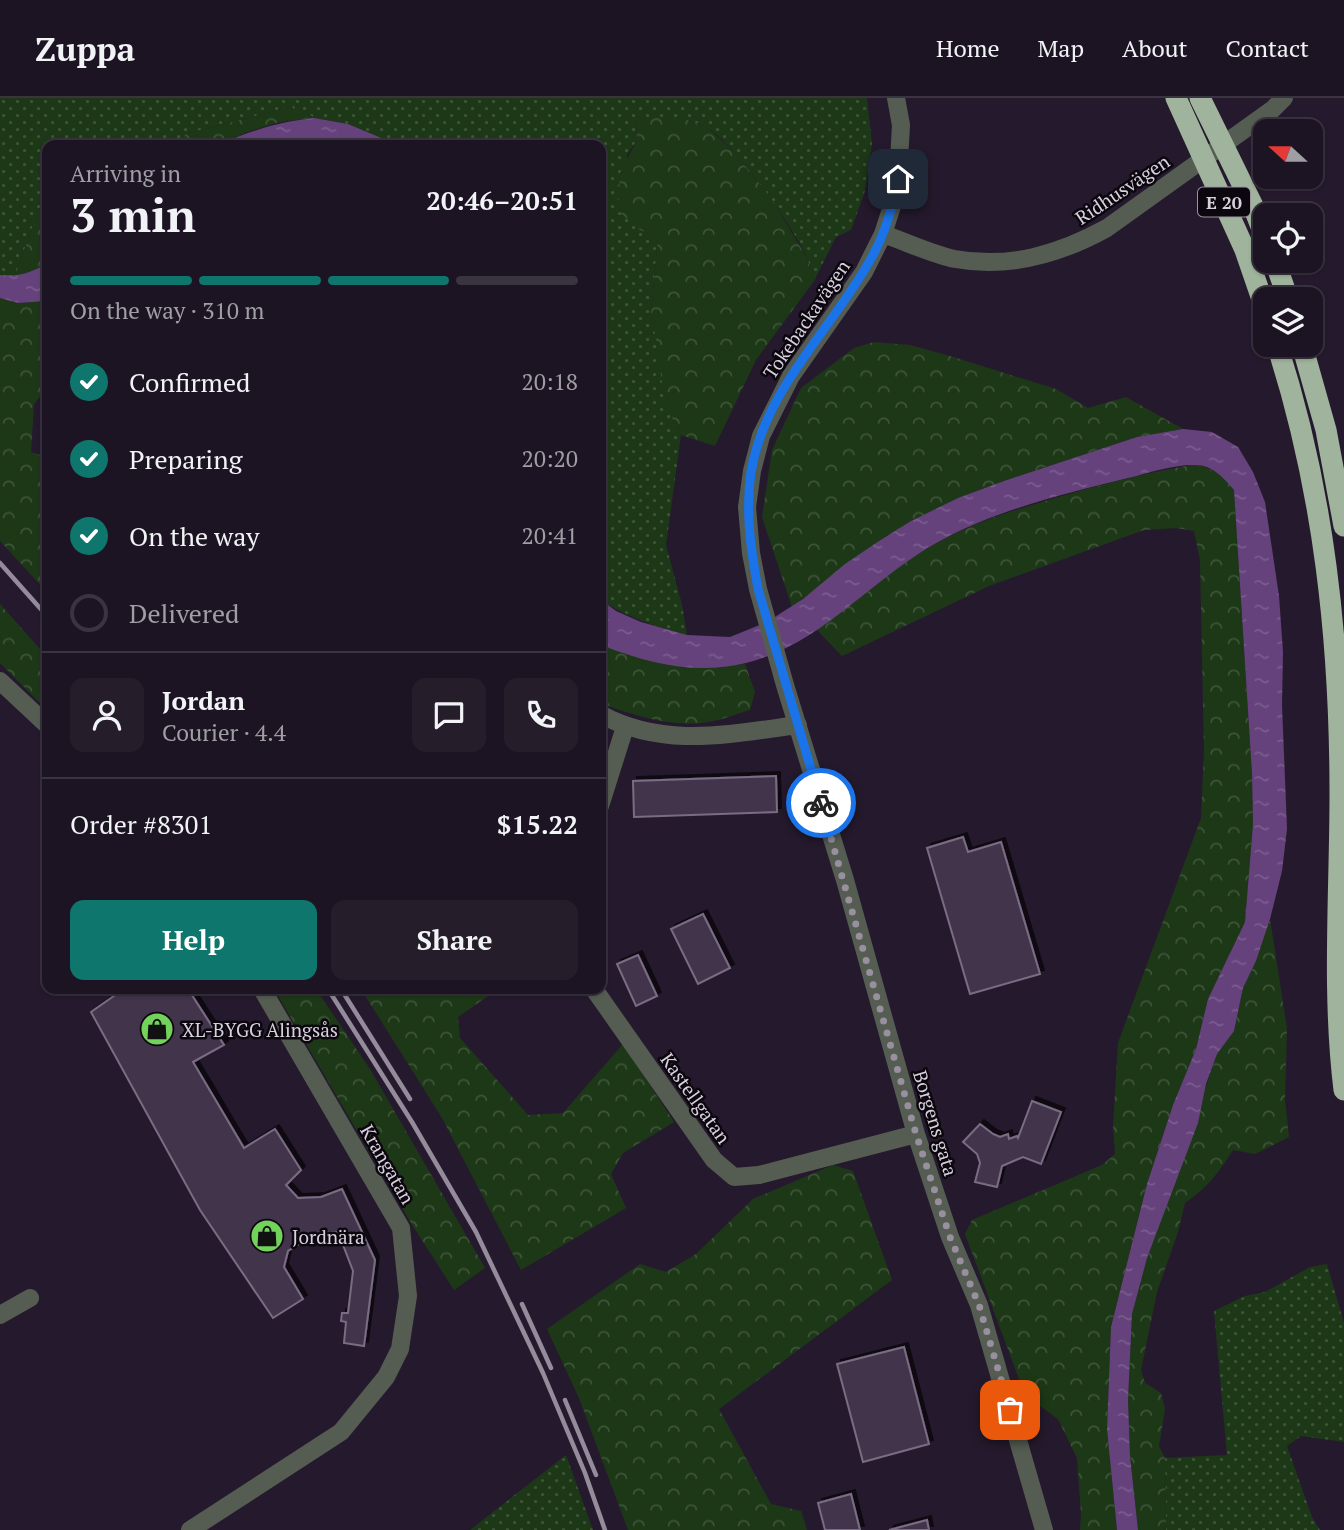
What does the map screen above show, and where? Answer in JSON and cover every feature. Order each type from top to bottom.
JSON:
[{"type":"highway","name":"E 20","points":[[1176,98],[1245,250],[1258,287]]},
{"type":"highway","name":"E 20","points":[[1200,98],[1253,206]]},
{"type":"highway","points":[[1280,357],[1307,452],[1321,526],[1336,652],[1340,782],[1338,967],[1344,1090]]},
{"type":"highway","points":[[1305,357],[1326,430],[1344,526]]},
{"type":"street","name":"Tokebackavägen","points":[[798,725],[758,589],[751,553],[747,508],[751,471],[761,436],[791,376],[864,272],[883,234],[898,179],[901,125],[896,98]]},
{"type":"street","name":"Ridhusvägen","points":[[883,234],[953,258],[984,262],[1018,261],[1055,253],[1107,228],[1284,98]]},
{"type":"street","points":[[0,681],[42,720]]},
{"type":"street","points":[[606,717],[625,727],[694,738],[798,725]]},
{"type":"street","name":"Borgens gata","points":[[798,725],[845,880],[916,1134],[950,1237],[979,1305],[1045,1530]]},
{"type":"street","points":[[606,787],[625,727]]},
{"type":"street","name":"Krangatan","points":[[190,1530],[341,1432],[386,1377],[400,1349],[408,1296],[401,1228],[265,994]]},
{"type":"street","name":"Kastellgatan","points":[[598,994],[714,1160],[734,1177],[759,1175],[916,1134]]},
{"type":"street","points":[[0,1315],[30,1298]]},
{"type":"green space","points":[[0,98],[867,98],[872,144],[865,191],[851,230],[836,237],[814,281],[808,260],[777,208],[746,166],[716,134],[704,126],[687,121],[636,119],[637,140],[627,155],[640,230],[658,238],[651,313],[674,423],[681,435],[666,545],[687,635],[653,625],[606,603],[606,140],[386,140],[348,124],[314,118],[297,105],[186,134],[180,140],[42,140],[42,206],[37,213],[15,277],[0,275]]},
{"type":"green space","points":[[297,105],[314,118],[280,122],[230,140],[180,140],[186,134]]},
{"type":"green space","points":[[654,116],[684,119],[707,127],[734,152],[771,198],[807,258],[814,281],[756,360],[715,446],[681,435],[674,423],[663,392],[651,313],[658,238],[640,230],[618,211],[620,173],[637,140],[636,119]]},
{"type":"green space","points":[[42,206],[42,266],[15,277],[37,213]]},
{"type":"green space","points":[[0,298],[18,303],[42,301],[42,394],[34,404],[31,452],[42,455],[42,587],[0,541]]},
{"type":"green space","points":[[874,342],[910,345],[950,356],[1056,389],[1088,408],[1126,397],[1183,429],[1137,437],[958,498],[911,521],[879,541],[792,607],[762,517],[772,450],[801,388],[854,348]]},
{"type":"green space","points":[[1198,464],[1221,474],[1234,490],[1252,774],[1253,824],[1245,922],[1208,999],[1196,1049],[1173,1105],[1147,1184],[1111,1327],[1107,1429],[1117,1530],[1080,1530],[1077,1458],[1058,1419],[1025,1395],[965,1234],[972,1220],[1102,1165],[1115,1154],[1113,1127],[1118,1043],[1201,818],[1204,751],[1200,560],[1194,531],[1176,528],[1144,530],[989,586],[842,656],[817,630],[906,561],[971,526],[1088,489]]},
{"type":"green space","points":[[0,604],[42,651],[42,705],[0,663]]},
{"type":"green space","points":[[606,647],[704,668],[745,664],[755,692],[750,710],[713,721],[681,723],[639,716],[606,705]]},
{"type":"green space","points":[[1270,919],[1287,1029],[1285,1100],[1289,1137],[1255,1154],[1233,1150],[1212,1179],[1185,1203],[1157,1292],[1141,1370],[1145,1383],[1161,1393],[1165,1409],[1159,1446],[1165,1458],[1166,1530],[1138,1530],[1130,1456],[1128,1400],[1132,1314],[1147,1258],[1217,1054],[1234,1031],[1243,988],[1256,961]]},
{"type":"green space","points":[[277,994],[319,994],[370,1069],[485,1268],[454,1290],[411,1223]]},
{"type":"green space","points":[[364,994],[491,994],[458,1017],[460,1038],[528,1115],[563,1113],[623,1044],[674,1122],[623,1153],[611,1174],[626,1208],[521,1270],[442,1118]]},
{"type":"green space","points":[[833,1165],[853,1171],[892,1280],[719,1409],[771,1504],[801,1511],[807,1530],[628,1530],[579,1398],[547,1329],[640,1264],[666,1272],[696,1254],[753,1199]]},
{"type":"green space","points":[[1327,1264],[1344,1323],[1344,1442],[1301,1436],[1287,1446],[1312,1517],[1320,1530],[1166,1530],[1165,1458],[1227,1455],[1214,1311],[1245,1296],[1265,1292],[1310,1267]]},
{"type":"green space","points":[[566,1455],[593,1530],[470,1530]]},
{"type":"water","points":[[314,118],[348,124],[386,140],[231,140],[265,127]]},
{"type":"water","points":[[42,266],[42,301],[18,303],[0,298],[0,275],[25,274]]},
{"type":"water","points":[[1183,429],[1212,432],[1238,447],[1253,472],[1265,502],[1279,596],[1283,652],[1282,705],[1287,829],[1282,871],[1270,919],[1256,961],[1243,988],[1234,1031],[1217,1054],[1206,1084],[1198,1123],[1147,1258],[1132,1314],[1128,1400],[1130,1456],[1138,1530],[1117,1530],[1107,1429],[1111,1327],[1147,1184],[1173,1105],[1196,1049],[1208,999],[1245,922],[1253,824],[1252,774],[1234,490],[1212,470],[1188,465],[1079,490],[1006,512],[938,542],[798,642],[746,663],[710,668],[674,666],[606,647],[606,604],[641,622],[687,635],[730,637],[767,622],[803,599],[845,564],[911,521],[958,498],[1137,437]]},
{"type":"building","points":[[776,776],[777,812],[634,817],[633,781]]},
{"type":"building","points":[[963,837],[968,852],[1001,842],[1040,974],[970,994],[927,848]]},
{"type":"building","points":[[703,914],[730,968],[698,984],[671,929]]},
{"type":"building","points":[[638,955],[657,996],[636,1006],[617,964]]},
{"type":"building","points":[[117,994],[191,994],[224,1045],[193,1062],[244,1148],[275,1129],[301,1170],[286,1185],[298,1198],[321,1197],[342,1189],[375,1260],[364,1346],[344,1343],[346,1322],[341,1321],[342,1313],[348,1313],[353,1271],[338,1232],[317,1233],[288,1251],[284,1267],[303,1299],[273,1318],[200,1210],[91,1012]]},
{"type":"building","points":[[1032,1101],[1061,1112],[1041,1164],[1023,1157],[1002,1166],[997,1187],[975,1182],[980,1163],[977,1154],[963,1142],[980,1124],[1000,1137],[1008,1134],[1009,1139],[1018,1138]]},
{"type":"building","points":[[904,1347],[929,1444],[863,1462],[837,1364]]},
{"type":"building","points":[[851,1494],[860,1530],[825,1530],[818,1503]]},
{"type":"building","points":[[927,1520],[929,1530],[889,1530]]},
{"type":"railway","points":[[0,563],[42,610]]},
{"type":"railway","points":[[331,994],[412,1122],[476,1232],[543,1373],[585,1473],[605,1530]]},
{"type":"railway","points":[[344,994],[410,1099]]},
{"type":"railway","points":[[522,1304],[551,1368]]},
{"type":"railway","points":[[565,1400],[596,1475]]},
{"type":"way so far","points":[[821,803],[916,1134],[950,1237],[979,1305],[1010,1410]]},
{"type":"place","name":"XL-BYGG Alingsås","points":[[157,1029]]},
{"type":"place","name":"Jordnära","points":[[267,1236]]},
{"type":"route","points":[[821,803],[758,589],[747,508],[751,471],[761,436],[791,376],[864,272],[874,253],[883,234],[898,179]]}]
